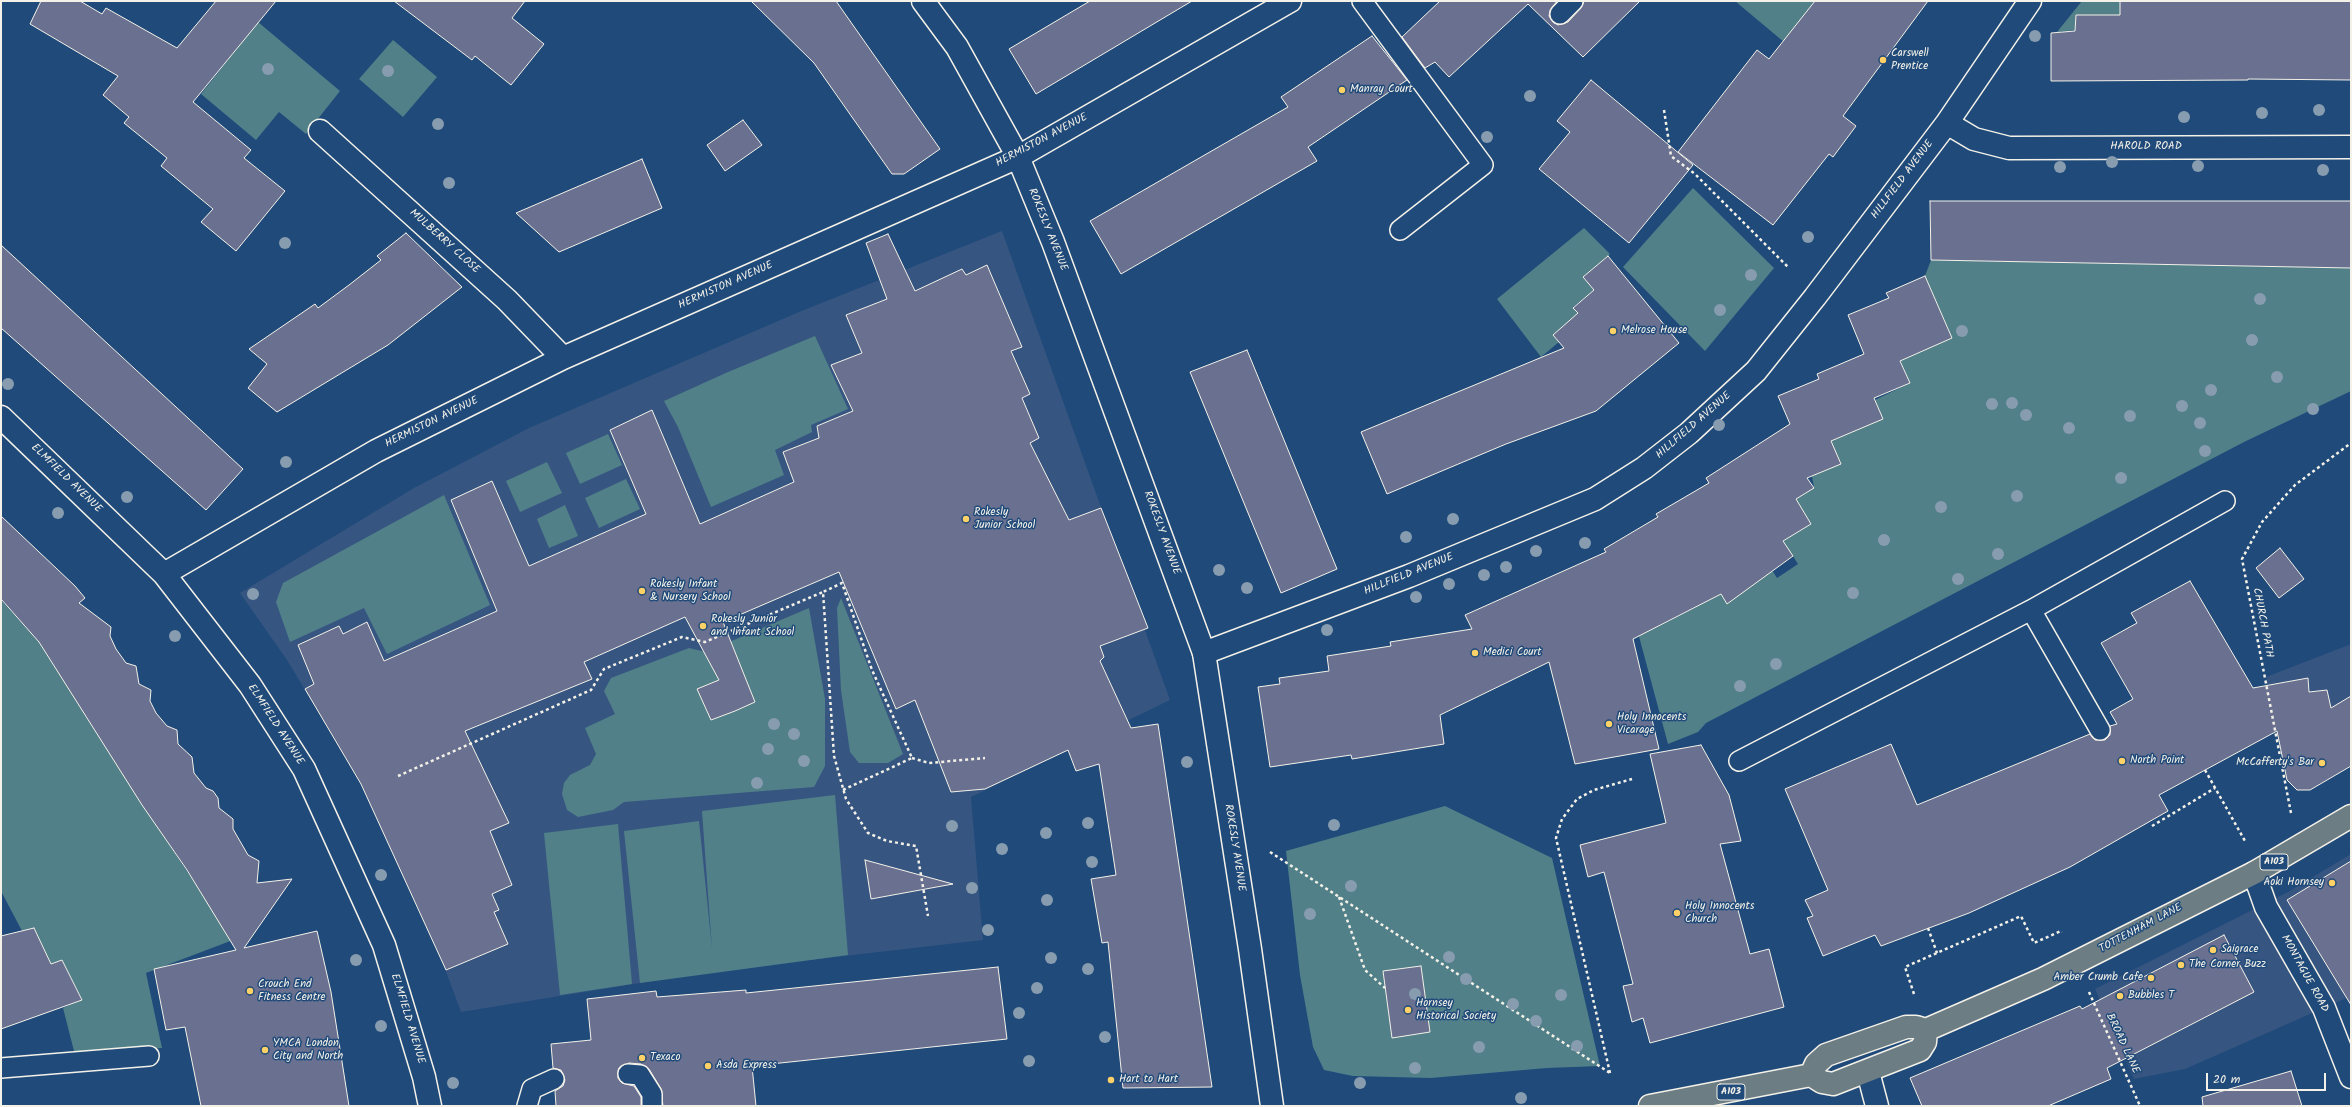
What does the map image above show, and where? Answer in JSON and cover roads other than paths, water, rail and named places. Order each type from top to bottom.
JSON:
[{"type":"main road","name":"TOTTENHAM LANE","points":[[1926,1030],[2043,979],[2257,871],[2298,849],[2351,816]]},
{"type":"main road","points":[[1906,1027],[1916,1027],[1926,1030],[1926,1042],[1920,1050],[1868,1072],[1833,1084],[1822,1082],[1811,1075],[1816,1064],[1826,1055],[1906,1027]]},
{"type":"main road","name":"A103","points":[[1650,1106],[1811,1075]]},
{"type":"street","name":"ROKESLY AVENUE","points":[[924,1],[957,47],[1018,157],[1059,256],[1204,653],[1250,949],[1272,1106]]},
{"type":"street","name":"HERMISTON AVENUE","points":[[164,574],[376,451],[563,358],[1018,157],[1290,1]]},
{"type":"street","name":"HILLFIELD AVENUE","points":[[1204,653],[1408,576],[1595,499],[1644,468],[1689,433],[1756,371],[1947,123],[2030,1]]},
{"type":"street","name":"HAROLD ROAD","points":[[1947,123],[1974,139],[2009,148],[2351,147]]},
{"type":"street","name":"MULBERRY CLOSE","points":[[320,131],[507,300],[563,358]]},
{"type":"street","name":"ELMFIELD AVENUE","points":[[1,417],[164,574],[250,685],[304,769],[384,944],[424,1077],[430,1106]]},
{"type":"street","name":"MONTAGUE ROAD","points":[[2257,871],[2266,907],[2324,1008],[2351,1077]]},
{"type":"street","points":[[1868,1072],[1877,1106]]},
{"type":"lane","points":[[1362,1],[1483,165],[1400,230]]},
{"type":"lane","points":[[1560,14],[1573,1]]},
{"type":"lane","points":[[1739,761],[2031,610],[2225,501]]},
{"type":"lane","points":[[2031,610],[2100,730]]},
{"type":"lane","points":[[1,1068],[149,1056]]},
{"type":"lane","points":[[628,1074],[640,1075],[652,1094],[652,1106]]},
{"type":"lane","points":[[527,1106],[532,1089],[554,1079]]},
{"type":"place","name":"Carswell Prentice","points":[[1883,60]]},
{"type":"place","name":"Manray Court","points":[[1342,90]]},
{"type":"place","name":"Melrose House","points":[[1613,331]]},
{"type":"place","name":"Rokesly Junior School","points":[[966,519]]},
{"type":"place","name":"Rokesly Infant & Nursery School","points":[[642,591]]},
{"type":"place","name":"Rokesly Junior and Infant School","points":[[703,626]]},
{"type":"place","name":"Medici Court","points":[[1475,653]]},
{"type":"place","name":"Holy Innocents Vicarage","points":[[1609,724]]},
{"type":"place","name":"North Point","points":[[2122,761]]},
{"type":"place","name":"McCafferty's Bar","points":[[2322,763]]},
{"type":"place","name":"Aoki Hornsey","points":[[2332,883]]},
{"type":"place","name":"Holy Innocents Church","points":[[1677,913]]},
{"type":"place","name":"Saigrace","points":[[2213,950]]},
{"type":"place","name":"The Corner Buzz","points":[[2181,965]]},
{"type":"place","name":"Amber Crumb Cafe","points":[[2151,978]]},
{"type":"place","name":"Crouch End Fitness Centre","points":[[250,991]]},
{"type":"place","name":"Bubbles T","points":[[2120,996]]},
{"type":"place","name":"Hornsey Historical Society","points":[[1408,1010]]},
{"type":"place","name":"YMCA London City and North","points":[[265,1050]]},
{"type":"place","name":"Texaco","points":[[642,1058]]},
{"type":"place","name":"Asda Express","points":[[708,1066]]},
{"type":"place","name":"Hart to Hart","points":[[1111,1080]]}]
